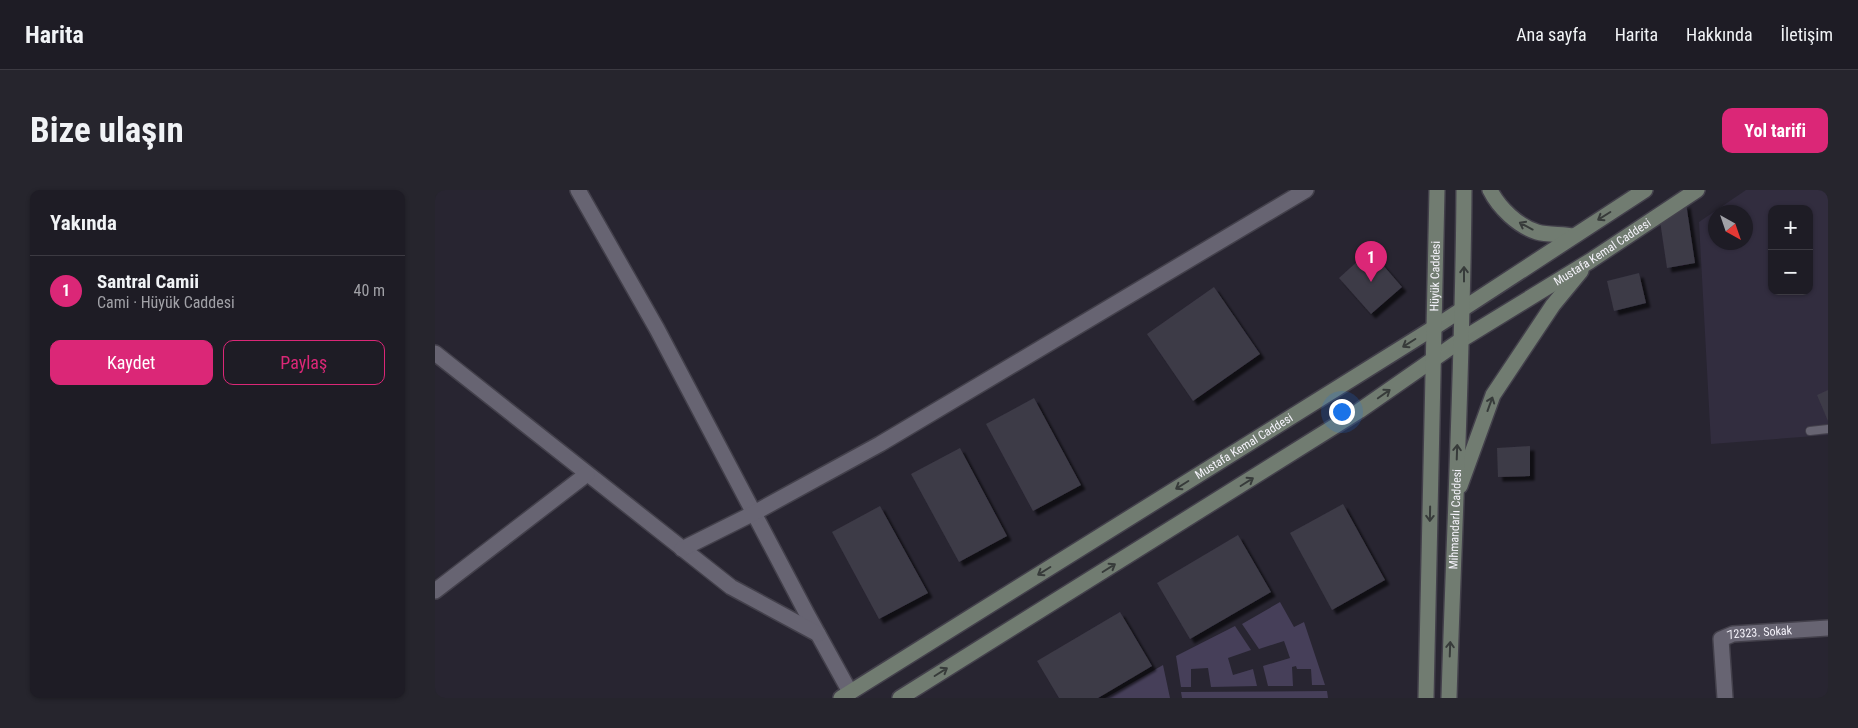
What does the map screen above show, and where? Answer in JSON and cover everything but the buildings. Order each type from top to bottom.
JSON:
[{"type":"main road","name":"Hüyük Caddesi","points":[[1432,360],[1435,327],[1437,190]]},
{"type":"main road","points":[[1461,340],[1464,190]]},
{"type":"main road","points":[[1490,190],[1494,199],[1515,220],[1537,232],[1573,236]]},
{"type":"main road","name":"Mustafa Kemal Caddesi","points":[[845,695],[1435,327],[1645,190]]},
{"type":"main road","name":"Mustafa Kemal Caddesi","points":[[900,698],[1359,411],[1461,340],[1590,261],[1697,190]]},
{"type":"main road","points":[[1455,500],[1493,395],[1553,305],[1590,261]]},
{"type":"main road","name":"Mihmandarlı Caddesi","points":[[1449,698],[1461,340]]},
{"type":"main road","name":"Mihmandarlı Caddesi","points":[[1426,698],[1432,360]]},
{"type":"street","points":[[578,190],[657,329],[818,634],[845,695]]},
{"type":"street","points":[[682,548],[754,513],[880,444],[1306,190]]},
{"type":"street","points":[[435,353],[731,588],[818,634]]},
{"type":"street","points":[[435,591],[587,474]]},
{"type":"street","name":"72323. Sokak","points":[[1725,698],[1721,639],[1733,634],[1828,628]]},
{"type":"lane","points":[[1810,431],[1828,429]]},
{"type":"shaded area","points":[[1746,190],[1828,190],[1828,435],[1711,444],[1699,222],[1708,216],[1708,250],[1753,250],[1753,205],[1724,205]]},
{"type":"shaded area","points":[[1280,602],[1294,627],[1304,622],[1325,685],[1312,685],[1311,669],[1297,669],[1296,666],[1292,667],[1293,686],[1268,686],[1263,666],[1290,658],[1284,641],[1259,649],[1242,624]]},
{"type":"shaded area","points":[[1235,626],[1251,650],[1228,658],[1233,675],[1253,669],[1257,686],[1211,687],[1208,668],[1191,669],[1191,687],[1181,687],[1176,656]]},
{"type":"shaded area","points":[[1163,665],[1170,698],[1105,698]]},
{"type":"shaded area","points":[[1327,691],[1328,698],[1182,698],[1181,692]]},
{"type":"place","name":"Santral Camii","points":[[1371,282]]}]
